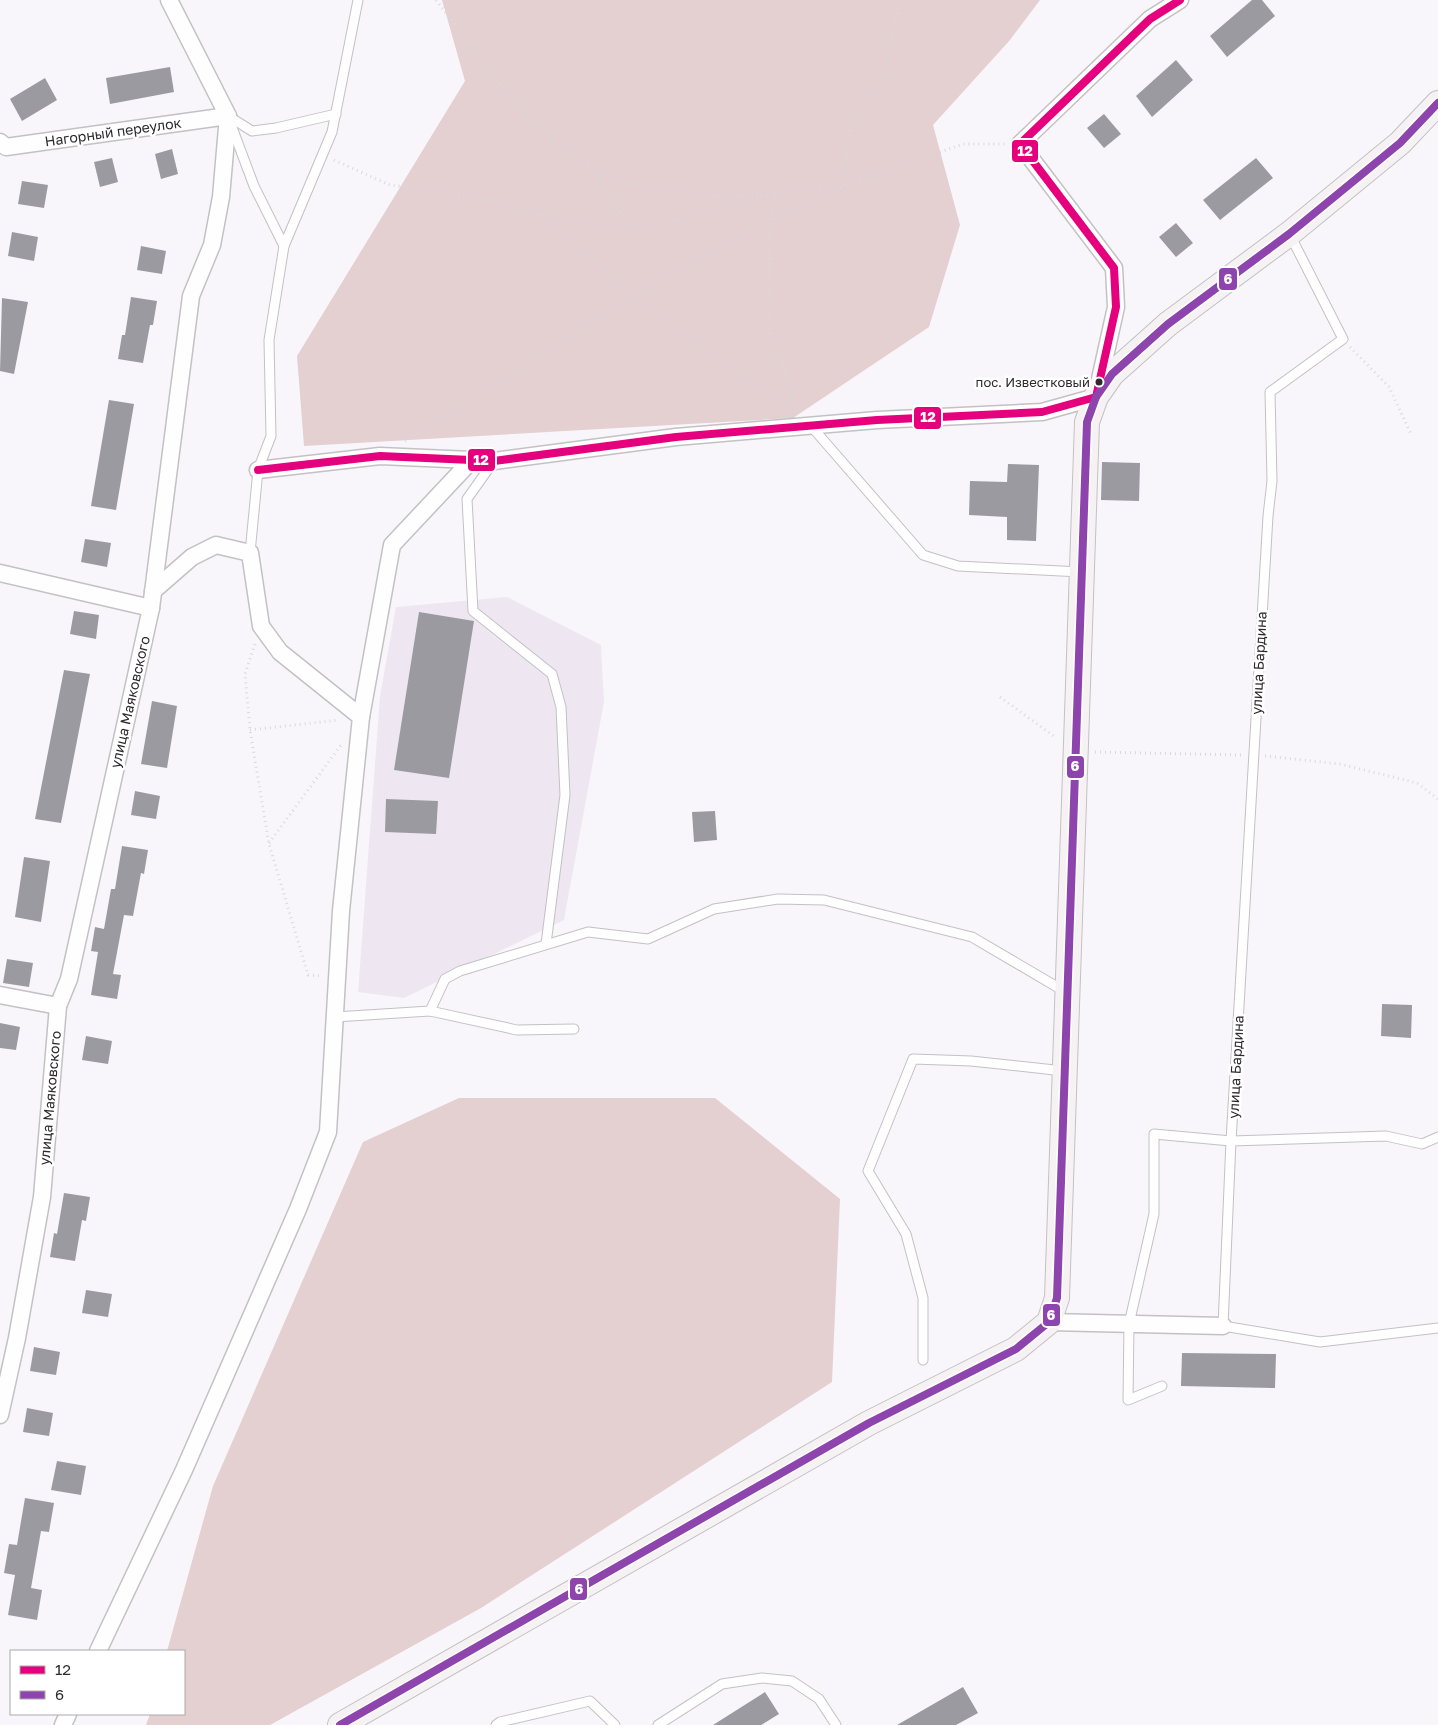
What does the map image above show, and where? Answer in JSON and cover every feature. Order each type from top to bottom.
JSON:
[{"type":"street","points":[[168,0],[228,116]]},
{"type":"street","points":[[340,1725],[869,1423],[1016,1349],[1050,1322],[1057,1298],[1087,422],[1096,397],[1116,307],[1114,268],[1020,144],[1150,19],[1180,0]]},
{"type":"street","points":[[258,470],[380,456],[470,462],[494,461],[676,437],[811,426],[1042,412],[1096,397],[1112,374],[1168,324],[1289,234],[1400,144],[1438,103]]},
{"type":"street","name":"Нагорный переулок","points":[[2,148],[228,116]]},
{"type":"street","name":"улица Маяковского","points":[[0,1416],[17,1338],[42,1197],[58,1006],[68,979],[151,608],[191,296],[212,245],[221,197],[228,116]]},
{"type":"street","points":[[98,1650],[184,1470],[298,1209],[328,1132],[341,912],[362,717],[392,545],[470,462]]},
{"type":"street","points":[[153,591],[192,557],[216,545],[250,552],[261,626],[280,652],[362,717]]},
{"type":"street","points":[[0,573],[151,608]]},
{"type":"street","points":[[0,995],[58,1006]]},
{"type":"street","points":[[1050,1322],[1223,1326]]},
{"type":"lane","points":[[250,552],[258,470],[271,436],[269,340],[284,246],[332,132],[358,0]]},
{"type":"lane","points":[[228,116],[252,130],[276,128],[336,114]]},
{"type":"lane","points":[[228,116],[254,186],[284,246]]},
{"type":"lane","points":[[1289,234],[1342,339]]},
{"type":"lane","name":"улица Бардина","points":[[1223,1326],[1254,755],[1268,516],[1272,481],[1270,392],[1342,339]]},
{"type":"lane","points":[[811,426],[923,555],[958,566],[1082,572]]},
{"type":"lane","points":[[494,461],[467,499],[473,611],[552,674],[561,708],[565,795],[546,944]]},
{"type":"lane","points":[[430,1011],[445,980],[460,971],[588,932],[648,939],[714,909],[778,899],[824,900],[972,937],[1067,992]]},
{"type":"lane","points":[[335,1017],[430,1011],[517,1030],[574,1029]]},
{"type":"lane","points":[[923,1360],[923,1298],[906,1234],[868,1171],[913,1059],[971,1061],[1064,1071]]},
{"type":"lane","points":[[1162,1386],[1128,1400],[1129,1324],[1154,1214],[1154,1134],[1232,1141],[1386,1136],[1422,1144],[1438,1137]]},
{"type":"lane","points":[[1223,1326],[1320,1342],[1438,1328]]},
{"type":"lane","points":[[658,1725],[722,1684],[762,1678],[792,1681],[819,1698],[836,1725]]},
{"type":"lane","points":[[496,1725],[500,1722],[590,1701],[615,1725]]},
{"type":"path","points":[[436,0],[501,86],[557,145],[621,182],[718,197],[775,194],[844,186]]},
{"type":"path","points":[[844,186],[851,120],[885,78],[894,24],[902,0]]},
{"type":"path","points":[[380,456],[678,268],[771,220],[844,186],[963,144],[1020,144]]},
{"type":"path","points":[[322,154],[390,185],[471,196],[538,213],[633,232],[775,194]]},
{"type":"path","points":[[586,162],[633,232]]},
{"type":"path","points":[[538,213],[633,297],[785,406],[792,400],[768,325],[771,220],[775,194]]},
{"type":"path","points":[[1342,339],[1389,386],[1411,434]]},
{"type":"path","points":[[261,626],[245,674],[250,730],[269,844],[308,975]]},
{"type":"path","points":[[1000,697],[1075,751],[1254,755],[1340,764],[1417,783],[1438,799]]},
{"type":"path","points":[[250,730],[362,717]]},
{"type":"path","points":[[269,844],[362,717]]},
{"type":"shaded area","points":[[442,0],[1040,0],[1010,40],[933,125],[960,225],[929,327],[793,418],[304,446],[297,356],[465,81]]},
{"type":"shaded area","points":[[507,597],[601,645],[604,702],[564,920],[404,998],[358,992],[380,696],[396,607]]},
{"type":"shaded area","points":[[459,1098],[715,1098],[840,1199],[832,1382],[481,1608],[270,1725],[146,1725],[150,1715],[185,1715],[185,1650],[167,1650],[213,1486],[363,1142]]},
{"type":"building","points":[[1252,0],[1262,0],[1275,16],[1227,57],[1210,36]]},
{"type":"building","points":[[1176,60],[1193,80],[1152,117],[1136,96]]},
{"type":"building","points":[[170,67],[174,92],[110,104],[106,78]]},
{"type":"building","points":[[45,78],[57,100],[22,121],[10,99]]},
{"type":"building","points":[[1104,114],[1121,134],[1104,148],[1087,128]]},
{"type":"building","points":[[172,149],[178,174],[161,179],[155,154]]},
{"type":"building","points":[[112,158],[118,182],[100,187],[94,162]]},
{"type":"building","points":[[1256,158],[1273,178],[1220,220],[1203,200]]},
{"type":"building","points":[[22,181],[48,185],[44,208],[18,204]]},
{"type":"building","points":[[1176,223],[1193,243],[1176,257],[1159,237]]},
{"type":"building","points":[[12,232],[38,237],[34,261],[8,256]]},
{"type":"building","points":[[141,246],[166,251],[162,274],[137,270]]},
{"type":"building","points":[[131,297],[157,301],[153,325],[150,325],[143,363],[118,359],[122,335],[125,335]]},
{"type":"building","points":[[2,298],[28,302],[14,374],[0,371]]},
{"type":"building","points":[[109,400],[134,404],[116,510],[91,506]]},
{"type":"building","points":[[1102,462],[1140,463],[1139,501],[1101,500]]},
{"type":"building","points":[[1008,464],[1039,465],[1036,541],[1007,540],[1007,517],[969,515],[970,481],[1007,482]]},
{"type":"building","points":[[85,539],[111,543],[107,567],[81,562]]},
{"type":"building","points":[[74,611],[99,615],[96,639],[70,634]]},
{"type":"building","points":[[419,612],[474,621],[449,778],[394,770]]},
{"type":"building","points":[[64,670],[90,674],[61,823],[35,819]]},
{"type":"building","points":[[152,701],[177,706],[167,768],[141,764]]},
{"type":"building","points":[[135,791],[160,796],[156,819],[131,815]]},
{"type":"building","points":[[386,799],[438,801],[436,834],[385,832]]},
{"type":"building","points":[[715,811],[717,840],[694,842],[692,812]]},
{"type":"building","points":[[122,846],[148,850],[144,874],[141,873],[133,916],[124,915],[113,974],[121,975],[117,999],[91,995],[98,952],[91,951],[95,927],[104,929],[111,889],[115,889]]},
{"type":"building","points":[[24,857],[50,861],[41,922],[15,917]]},
{"type":"building","points":[[7,959],[33,963],[29,987],[3,983]]},
{"type":"building","points":[[1382,1004],[1412,1005],[1411,1038],[1381,1036]]},
{"type":"building","points":[[0,1023],[20,1027],[16,1050],[0,1048]]},
{"type":"building","points":[[86,1036],[112,1041],[108,1064],[82,1060]]},
{"type":"building","points":[[64,1193],[90,1197],[86,1221],[82,1220],[75,1261],[50,1257],[54,1233],[57,1234]]},
{"type":"building","points":[[86,1290],[112,1294],[108,1317],[82,1313]]},
{"type":"building","points":[[34,1347],[60,1352],[56,1375],[30,1371]]},
{"type":"building","points":[[1182,1353],[1276,1354],[1275,1388],[1181,1386]]},
{"type":"building","points":[[27,1408],[53,1413],[49,1436],[23,1432]]},
{"type":"building","points":[[57,1461],[86,1466],[81,1495],[51,1490]]},
{"type":"building","points":[[25,1498],[54,1503],[49,1532],[41,1531],[31,1588],[42,1590],[37,1620],[8,1615],[15,1575],[4,1573],[9,1544],[17,1545]]},
{"type":"building","points":[[963,1687],[978,1713],[956,1725],[897,1725]]},
{"type":"building","points":[[765,1692],[779,1714],[761,1725],[713,1725]]},
{"type":"transit line","name":"12","points":[[258,470],[380,456],[494,461],[676,437],[877,420],[1042,412],[1096,397],[1116,307],[1114,268],[1020,144],[1150,19],[1180,0]]},
{"type":"transit line","name":"6","points":[[340,1725],[869,1423],[1016,1349],[1049,1322],[1057,1298],[1087,422],[1096,397],[1112,374],[1168,324],[1289,234],[1400,143],[1438,103]]},
{"type":"place","name":"пос. Известковый","points":[[1099,382]]}]
